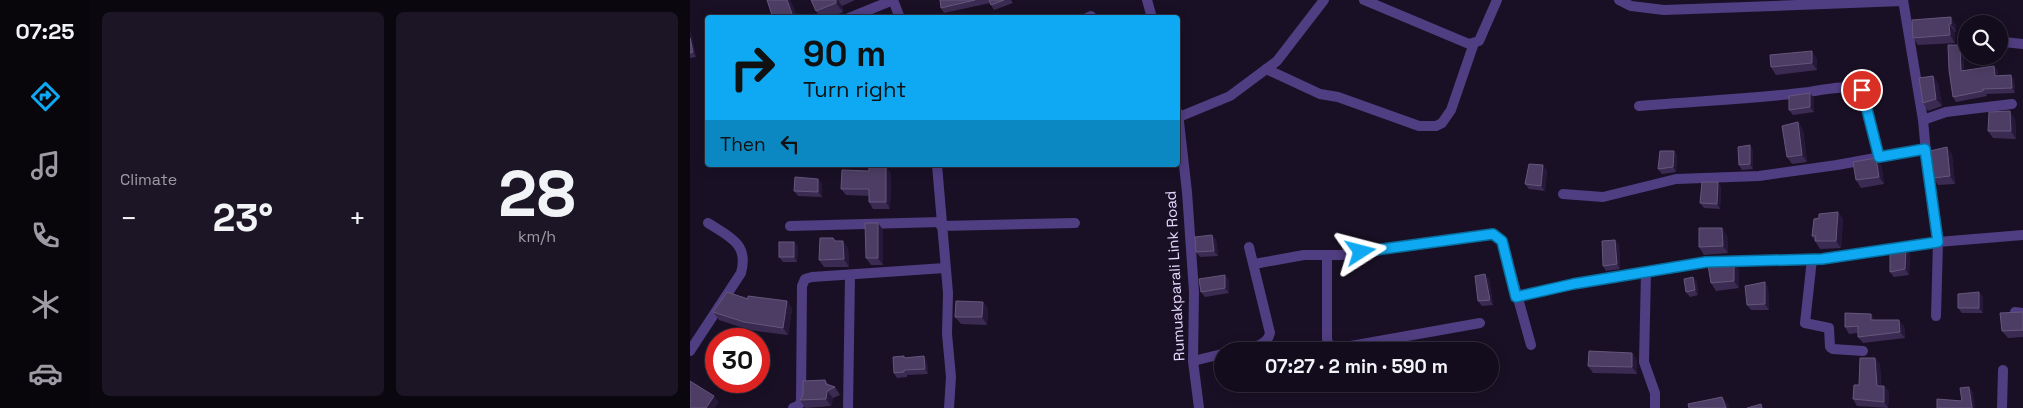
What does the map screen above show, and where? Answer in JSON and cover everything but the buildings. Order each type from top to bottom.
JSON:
[{"type":"street","points":[[857,15],[893,0],[899,15]]},
{"type":"street","points":[[1147,0],[1151,15]]},
{"type":"street","points":[[1180,114],[1230,96],[1277,61],[1324,0]]},
{"type":"street","points":[[1364,0],[1469,44],[1479,41],[1497,0]]},
{"type":"street","points":[[1619,0],[1631,6],[1664,10],[1903,0],[1923,120],[1925,149],[1938,242],[1936,316]]},
{"type":"street","points":[[2008,42],[2023,44]]},
{"type":"street","points":[[1266,69],[1320,94],[1338,97],[1419,126],[1436,126],[1442,123],[1451,110],[1474,43]]},
{"type":"street","points":[[1639,106],[1858,88],[1864,94],[1879,157]]},
{"type":"street","points":[[1923,120],[1946,112],[2012,104]]},
{"type":"street","name":"Rumuakparali Link Road","points":[[1180,132],[1187,192],[1194,292],[1193,361],[1199,408]]},
{"type":"street","points":[[1564,194],[1603,197],[1676,179],[1759,176],[1837,165],[1925,149]]},
{"type":"street","points":[[937,167],[948,293],[949,408]]},
{"type":"street","points":[[690,352],[741,273],[744,260],[741,248],[708,223]]},
{"type":"street","points":[[790,226],[1075,223]]},
{"type":"street","points":[[1254,264],[1304,256],[1328,256],[1493,234],[1502,241],[1516,297],[1531,345]]},
{"type":"street","points":[[1516,297],[1573,284],[1706,262],[1812,259],[1938,242],[2023,236]]},
{"type":"street","points":[[1249,247],[1269,324],[1268,340],[1266,342]]},
{"type":"street","points":[[1328,256],[1327,339],[1329,346],[1334,349],[1480,324]]},
{"type":"street","points":[[1812,259],[1806,325],[1827,326],[1830,331],[1830,347],[1833,349],[1863,351]]},
{"type":"street","points":[[793,408],[802,402],[802,286],[805,279],[945,268]]},
{"type":"street","points":[[1646,272],[1643,354],[1655,393],[1655,408]]},
{"type":"street","points":[[848,408],[850,275]]},
{"type":"street","points":[[1193,361],[1214,356]]},
{"type":"street","points":[[2002,408],[2003,370]]},
{"type":"route","points":[[1361,252],[1493,234],[1502,241],[1516,297],[1573,284],[1706,262],[1822,259],[1938,242],[1925,149],[1879,157],[1862,90]]}]
